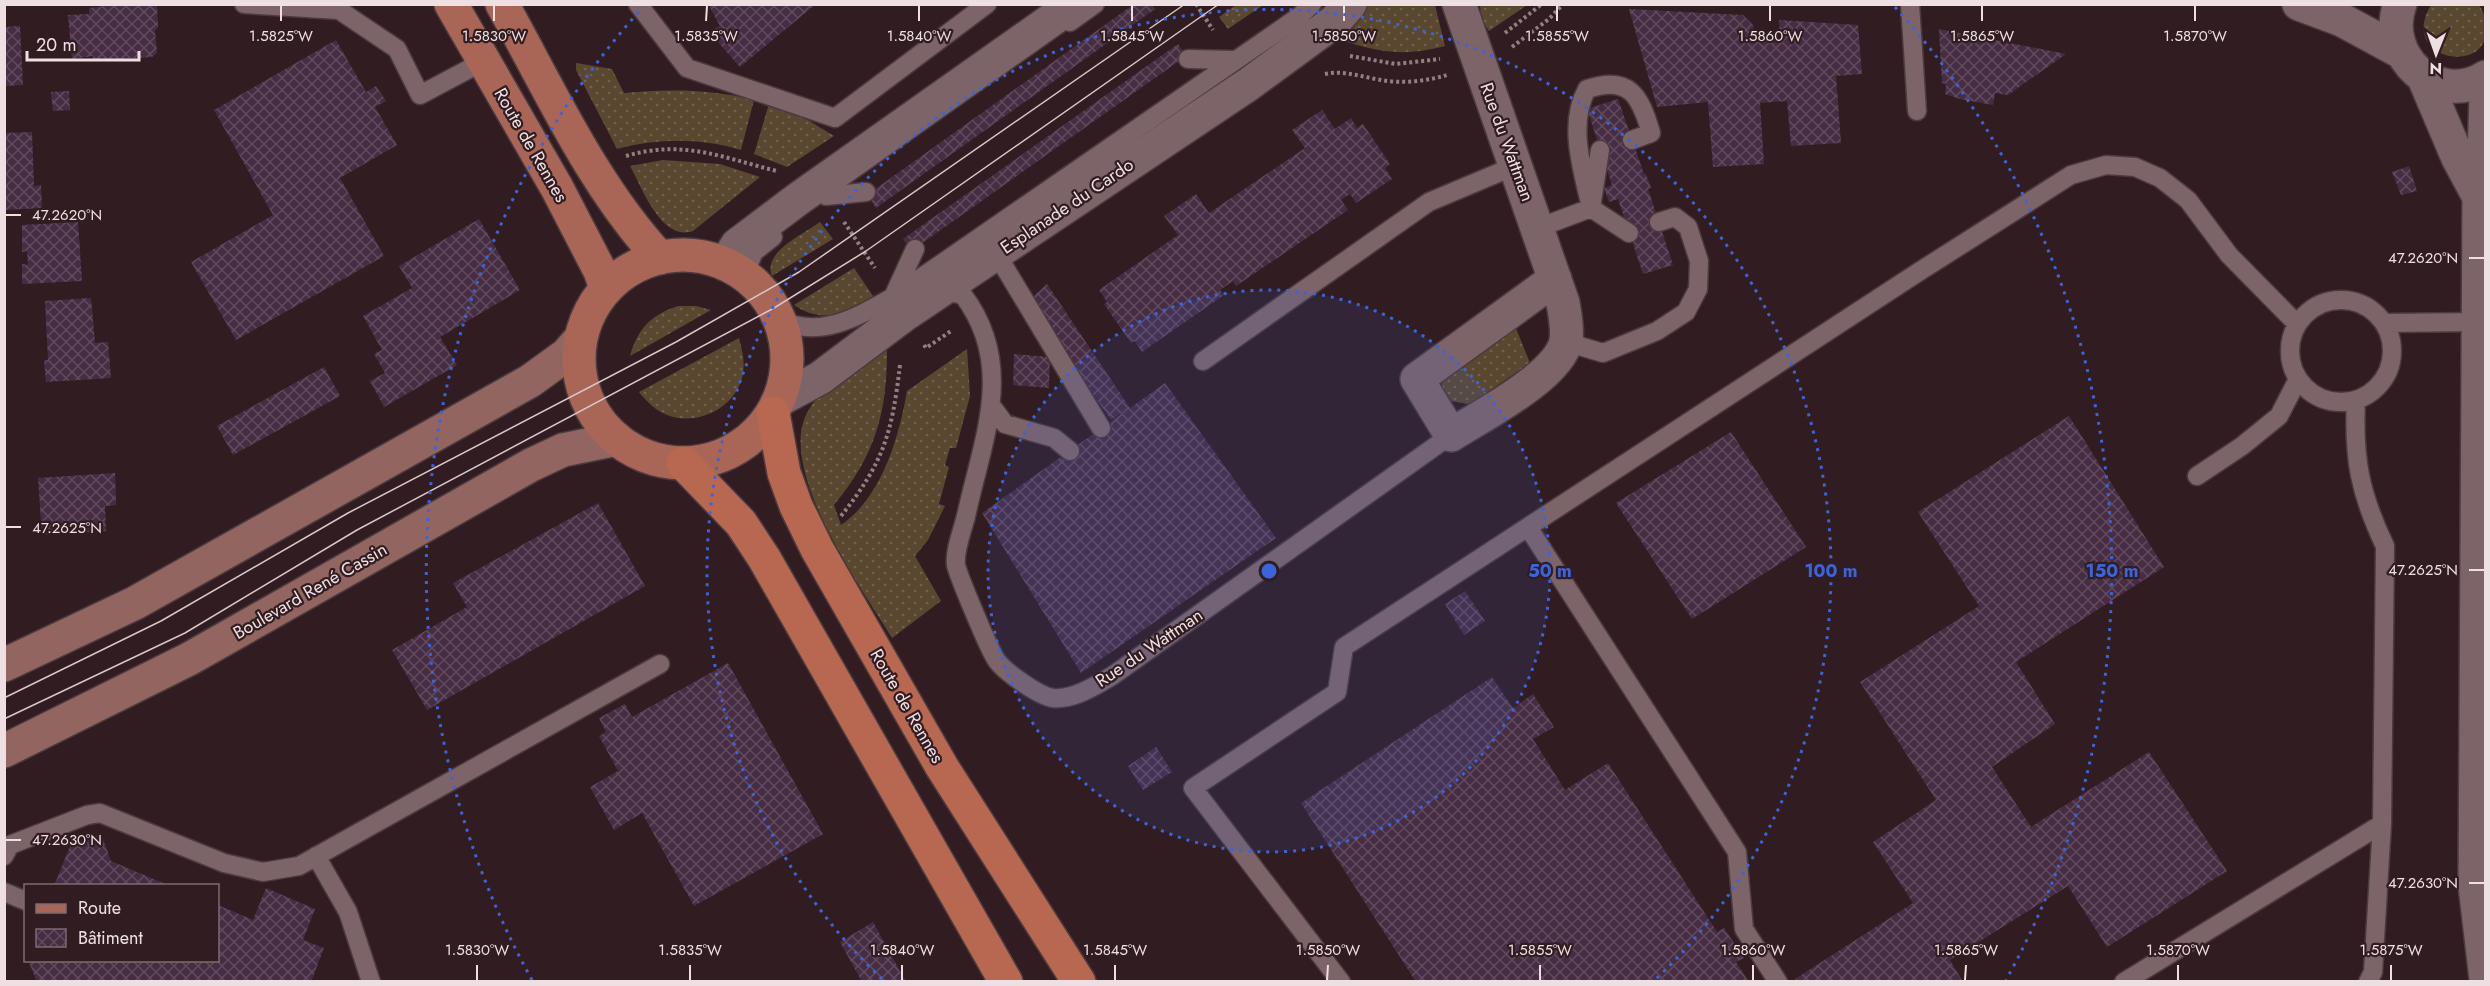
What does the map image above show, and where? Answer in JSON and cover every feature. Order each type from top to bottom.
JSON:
[{"type":"highway","name":"Route de Rennes","points":[[776,406],[784,473],[796,506],[818,549],[942,767],[1079,981]]},
{"type":"highway","points":[[683,463],[741,523],[764,558],[1006,981]]},
{"type":"main road","name":"Route de Rennes","points":[[451,4],[482,62],[557,188],[606,288]]},
{"type":"main road","points":[[502,4],[594,168],[640,235],[660,258]]},
{"type":"main road","points":[[4,665],[135,603],[530,381],[566,355],[580,339],[594,304],[606,288],[622,274],[640,264],[682,255],[704,257],[735,269],[763,292],[780,320],[787,360],[776,406],[753,436],[732,451],[708,460],[683,463],[660,460],[637,452],[617,439],[597,418],[583,389],[579,373],[580,339]]},
{"type":"main road","name":"Boulevard René Cassin","points":[[4,752],[189,659],[531,465],[563,450],[617,439]]},
{"type":"street","points":[[735,269],[737,244],[1074,4]]},
{"type":"street","name":"Esplanade du Cardo","points":[[776,406],[820,378],[941,290],[1249,84],[1335,21],[1350,4]]},
{"type":"street","name":"Rue du Wattman","points":[[1451,435],[1540,377],[1554,362],[1566,342],[1563,303],[1517,165],[1459,4]]},
{"type":"street","points":[[2299,4],[2342,20],[2400,52]]},
{"type":"street","points":[[2400,4],[2396,15],[2395,34],[2400,52],[2410,67],[2424,78],[2440,84],[2458,86],[2477,82],[2486,77]]},
{"type":"street","points":[[2424,78],[2458,158],[2479,197]]},
{"type":"street","points":[[2486,96],[2484,158],[2479,197],[2475,886],[2486,979]]},
{"type":"street","points":[[1451,435],[1418,380],[1555,279]]},
{"type":"lane","points":[[244,4],[339,10],[397,49],[420,95],[482,62]]},
{"type":"lane","points":[[638,4],[687,68],[835,117],[987,4]]},
{"type":"lane","points":[[735,269],[876,156],[1095,4]]},
{"type":"lane","name":"Esplanade du Cardo","points":[[780,320],[795,327],[812,328],[835,324],[852,320],[893,297],[1073,175],[1234,60],[1300,16],[1312,4]]},
{"type":"lane","points":[[1910,4],[1917,111]]},
{"type":"lane","points":[[1188,59],[1234,60]]},
{"type":"lane","points":[[1629,233],[1591,208],[1579,150],[1578,105],[1587,89],[1606,83],[1624,86],[1633,93],[1645,114],[1651,133],[1632,140]]},
{"type":"lane","points":[[1591,208],[1600,150]]},
{"type":"lane","points":[[1203,361],[1429,202],[1517,165]]},
{"type":"lane","points":[[1341,981],[1193,788],[1337,692],[1344,647],[2071,175],[2106,165],[2135,167],[2160,177],[2188,200],[2229,255],[2297,324]]},
{"type":"lane","points":[[826,196],[866,192]]},
{"type":"lane","points":[[1538,228],[1591,208]]},
{"type":"lane","points":[[1566,342],[1603,353],[1657,331],[1686,312],[1698,289],[1699,261],[1688,227],[1675,217],[1659,222]]},
{"type":"lane","points":[[893,297],[915,249]]},
{"type":"lane","points":[[996,253],[1101,428]]},
{"type":"lane","name":"Rue du Wattman","points":[[941,290],[963,295],[977,313],[992,355],[993,408],[985,431],[956,564],[997,661],[1032,689],[1053,698],[1083,692],[1112,676],[1451,435]]},
{"type":"lane","points":[[2339,299],[2356,302],[2372,310],[2384,323],[2391,337],[2393,353],[2390,369],[2382,382],[2370,394],[2356,400],[2340,402],[2324,399],[2309,391],[2298,379],[2290,352],[2291,337],[2297,324],[2308,311],[2321,303],[2339,299]]},
{"type":"lane","points":[[2384,323],[2478,322]]},
{"type":"lane","points":[[2198,476],[2242,446],[2279,416],[2298,379]]},
{"type":"lane","points":[[2356,400],[2354,443],[2361,487],[2369,512],[2385,546],[2382,824],[2373,972],[2368,981]]},
{"type":"lane","points":[[993,408],[1005,424],[1054,438],[1070,451]]},
{"type":"lane","points":[[1528,527],[1737,852],[1744,929],[1778,981]]},
{"type":"lane","points":[[4,856],[10,845],[87,815],[100,813],[224,863],[263,872],[299,866],[660,664]]},
{"type":"lane","points":[[2124,981],[2382,824]]},
{"type":"lane","points":[[316,856],[348,912],[371,981]]},
{"type":"lane","points":[[4,892],[24,900]]},
{"type":"path","points":[[1343,56],[1375,63],[1420,63],[1477,56],[1494,40],[1542,4]]},
{"type":"path","points":[[1322,75],[1340,71],[1385,81],[1438,78],[1477,56],[1526,39],[1563,4]]},
{"type":"path","points":[[917,354],[926,348]]},
{"type":"path","points":[[841,516],[867,482],[879,459],[895,410],[900,365],[908,359]]},
{"type":"shaded area","points":[[1236,5],[1263,5],[1228,29],[1219,17]]},
{"type":"shaded area","points":[[1361,5],[1435,5],[1445,46],[1414,52],[1387,51],[1331,37]]},
{"type":"shaded area","points":[[1480,5],[1527,5],[1489,31],[1481,19]]},
{"type":"shaded area","points":[[2431,5],[2479,5],[2486,24],[2482,45],[2473,53],[2460,57],[2446,55],[2434,49],[2426,38],[2424,24]]},
{"type":"shaded area","points":[[576,63],[612,69],[624,93],[689,91],[754,100],[741,150],[710,143],[679,141],[648,143],[617,149],[576,70]]},
{"type":"shaded area","points":[[769,104],[808,120],[834,136],[787,167],[754,154]]},
{"type":"shaded area","points":[[663,160],[720,164],[760,177],[693,231],[682,232],[662,221],[647,199],[630,166]]},
{"type":"shaded area","points":[[820,222],[833,239],[772,276],[773,259],[786,244]]},
{"type":"shaded area","points":[[854,268],[873,296],[844,312],[835,314],[815,314],[794,305]]},
{"type":"shaded area","points":[[678,306],[696,306],[711,310],[630,356],[637,338],[647,324],[653,318]]},
{"type":"shaded area","points":[[1513,321],[1530,363],[1475,401],[1468,404],[1451,401],[1442,387],[1442,376]]},
{"type":"shaded area","points":[[739,338],[744,365],[739,386],[724,405],[714,411],[691,418],[667,415],[659,411],[639,392]]},
{"type":"shaded area","points":[[887,343],[885,389],[877,429],[861,467],[834,505],[841,525],[855,513],[878,482],[893,446],[907,391],[967,349],[970,396],[956,448],[950,448],[945,465],[949,467],[939,504],[945,506],[928,540],[915,556],[941,601],[892,638],[826,527],[812,494],[803,463],[801,435],[808,411],[824,391],[844,373]]},
{"type":"building","points":[[120,4],[157,4],[158,27],[155,31],[157,53],[152,57],[93,61],[93,56],[72,59],[68,15],[89,14],[89,8]]},
{"type":"building","points":[[708,4],[816,4],[740,67],[709,32],[720,26]]},
{"type":"building","points":[[1134,4],[1151,4],[1155,9],[876,208],[867,195]]},
{"type":"building","points":[[1629,9],[1743,15],[1753,25],[1756,41],[1780,38],[1779,20],[1858,25],[1862,74],[1836,76],[1841,143],[1791,146],[1787,101],[1760,103],[1764,164],[1713,167],[1708,102],[1657,107]]},
{"type":"building","points":[[20,26],[23,85],[4,86],[4,27]]},
{"type":"building","points":[[1939,29],[2066,54],[2008,95],[1995,93],[1993,105],[1960,99],[1945,94],[1946,84],[1942,83]]},
{"type":"building","points":[[336,40],[366,92],[376,86],[386,101],[375,107],[397,145],[340,178],[384,256],[236,340],[191,262],[273,215],[214,110]]},
{"type":"building","points":[[1178,44],[1186,56],[911,251],[903,239]]},
{"type":"building","points":[[69,91],[70,110],[53,111],[51,92]]},
{"type":"building","points":[[1618,99],[1651,188],[1648,189],[1673,265],[1643,274],[1618,199],[1609,202],[1604,188],[1612,185],[1587,109]]},
{"type":"building","points":[[1322,110],[1335,129],[1351,118],[1357,128],[1363,124],[1390,164],[1385,168],[1392,179],[1356,203],[1350,194],[1341,200],[1348,210],[1236,286],[1233,281],[1220,290],[1224,295],[1142,352],[1135,341],[1131,343],[1104,304],[1107,302],[1099,290],[1178,235],[1164,216],[1196,194],[1209,213],[1305,148],[1292,130]]},
{"type":"building","points":[[32,132],[34,186],[41,185],[42,208],[4,210],[4,133]]},
{"type":"building","points":[[2409,166],[2417,191],[2401,195],[2392,172]]},
{"type":"building","points":[[479,219],[520,290],[440,337],[457,365],[384,407],[370,381],[385,373],[374,354],[382,350],[363,316],[412,288],[399,266]]},
{"type":"building","points":[[78,222],[82,281],[22,284],[22,264],[28,265],[27,251],[22,252],[22,225]]},
{"type":"building","points":[[1047,284],[1130,408],[1165,383],[1276,538],[1081,673],[982,513],[1127,410],[1111,420],[1028,301]]},
{"type":"building","points":[[91,298],[95,343],[108,342],[111,378],[46,382],[44,360],[48,360],[45,301]]},
{"type":"building","points":[[1014,354],[1050,357],[1049,388],[1013,385]]},
{"type":"building","points":[[324,367],[340,396],[233,455],[217,426]]},
{"type":"building","points":[[2069,416],[2164,567],[2016,662],[2055,724],[1992,767],[2031,827],[2149,752],[2227,871],[2107,947],[2068,886],[1950,960],[1963,982],[1797,982],[1795,979],[1913,903],[1873,842],[1936,800],[1860,682],[1979,606],[1918,512]]},
{"type":"building","points":[[1731,432],[1806,547],[1692,619],[1616,503]]},
{"type":"building","points":[[115,473],[116,505],[105,506],[106,531],[42,535],[38,478]]},
{"type":"building","points":[[598,503],[645,586],[427,710],[392,650],[467,607],[453,583]]},
{"type":"building","points":[[1465,591],[1485,621],[1464,635],[1445,604]]},
{"type":"building","points":[[728,663],[823,834],[694,906],[642,813],[614,830],[590,787],[618,771],[599,736],[606,732],[599,718],[625,704],[632,717]]},
{"type":"building","points":[[1492,677],[1513,708],[1533,694],[1554,727],[1533,739],[1565,790],[1608,763],[1717,932],[1724,928],[1744,958],[1736,962],[1749,982],[1416,982],[1301,803]]},
{"type":"building","points":[[1156,747],[1172,772],[1143,790],[1128,766]]},
{"type":"building","points":[[101,834],[111,861],[165,884],[55,884],[70,846]]},
{"type":"building","points":[[266,888],[315,909],[303,940],[324,948],[311,982],[37,982],[29,962],[219,962],[219,905],[253,920]]},
{"type":"building","points":[[873,922],[906,982],[862,982],[840,942]]},
{"type":"tram line","points":[[4,698],[161,621],[348,513],[676,342],[799,272],[1185,4]]},
{"type":"tram line","points":[[4,719],[185,633],[357,530],[774,308],[866,251],[1219,4]]}]
